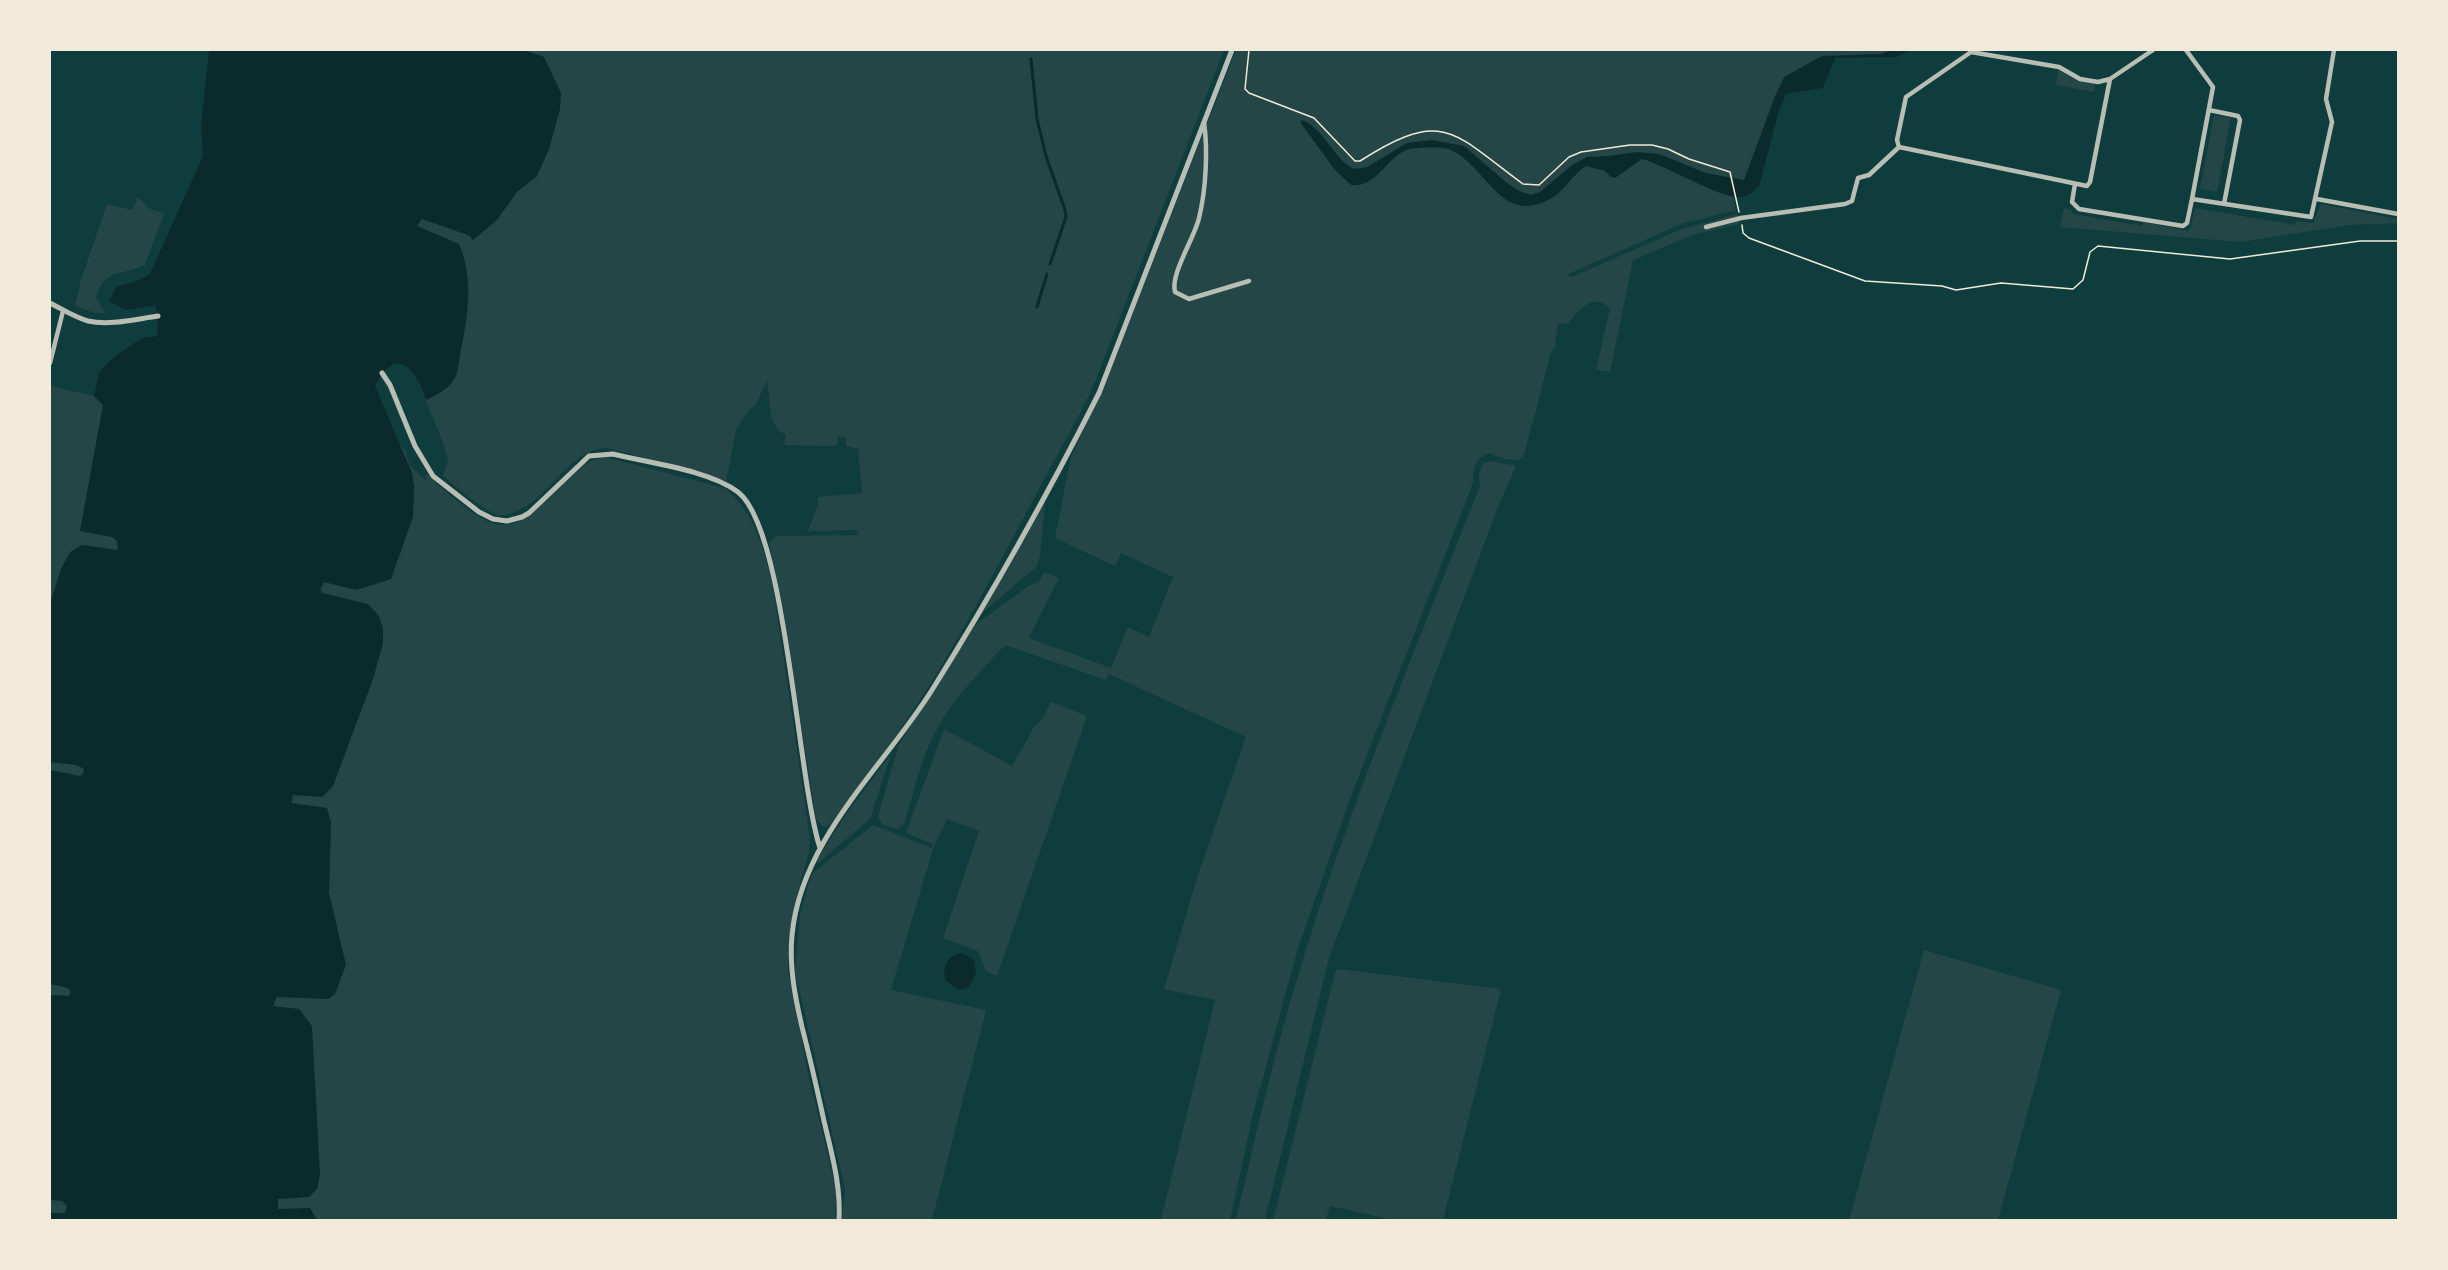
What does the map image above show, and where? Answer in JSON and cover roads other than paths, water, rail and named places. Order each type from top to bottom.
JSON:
[{"type":"street","points":[[839,1221],[838,1180],[795,994],[791,962],[792,935],[797,911],[820,848],[933,689],[1047,493],[1099,393],[1232,50]]},
{"type":"street","points":[[1899,147],[1898,140],[1906,97],[1970,51],[2059,67],[2080,79],[2098,82],[2110,79],[2153,50]]},
{"type":"street","points":[[2075,184],[2072,202],[2079,209],[2183,226],[2187,223],[2213,87],[2186,50]]},
{"type":"street","points":[[2192,198],[2311,218],[2317,199],[2332,122],[2326,99],[2334,50]]},
{"type":"street","points":[[1899,147],[2086,186],[2090,182],[2110,79]]},
{"type":"street","points":[[2209,110],[2238,116],[2240,120],[2224,204]]},
{"type":"street","points":[[1204,122],[1207,142],[1199,220],[1175,280],[1175,292],[1189,299],[1249,281]]},
{"type":"street","points":[[1706,227],[1741,218],[1840,206],[1852,201],[1858,178],[1869,175],[1899,147]]},
{"type":"street","points":[[2317,199],[2398,214]]},
{"type":"street","points":[[50,303],[63,311],[93,322],[126,321],[158,316]]},
{"type":"street","points":[[50,363],[63,311]]},
{"type":"street","points":[[382,373],[390,385],[415,446],[434,476],[479,512],[499,521],[514,519],[529,513],[584,461],[598,454],[613,454],[702,475],[729,486],[741,494],[748,503],[762,535],[777,589],[797,733],[820,848]]},
{"type":"waterway","points":[[1031,59],[1037,119],[1046,156],[1066,217],[1050,264]]},
{"type":"waterway","points":[[1037,307],[1047,274]]}]
